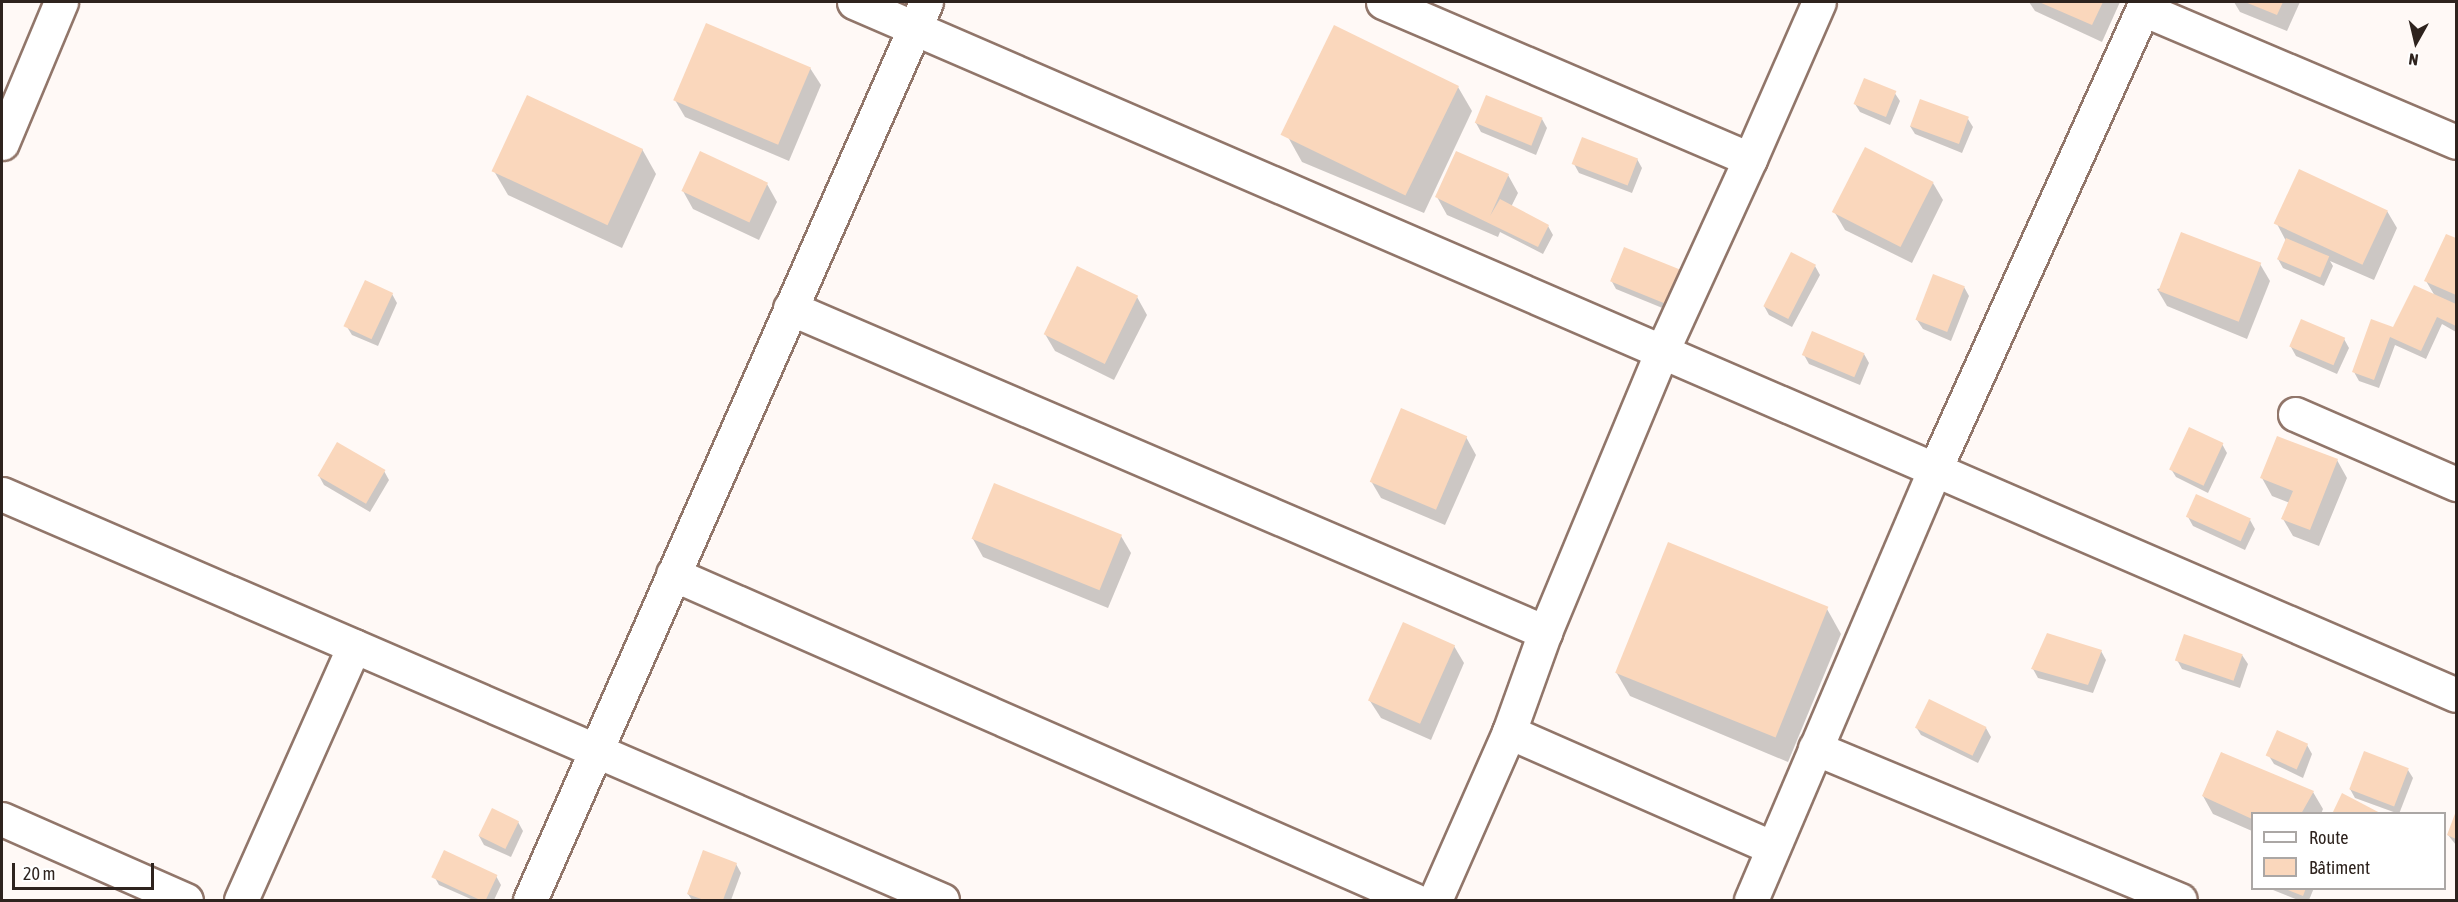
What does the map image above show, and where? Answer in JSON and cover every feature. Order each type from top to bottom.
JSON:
[{"type":"street","points":[[2,143],[13,81],[61,2]]},
{"type":"street","points":[[854,2],[920,14],[1934,471],[2457,694]]},
{"type":"street","points":[[1383,2],[1750,159]]},
{"type":"street","points":[[1436,900],[1509,732],[1545,632],[1663,349],[1819,2]]},
{"type":"street","points":[[1750,900],[1934,471],[2145,5],[2457,142]]},
{"type":"street","points":[[530,900],[920,14]]},
{"type":"street","points":[[790,308],[1545,632]]},
{"type":"street","points":[[2295,414],[2457,484]]},
{"type":"street","points":[[2,494],[942,900]]},
{"type":"street","points":[[673,574],[1414,900]]},
{"type":"street","points":[[241,900],[354,646]]},
{"type":"street","points":[[1509,732],[1773,848]]},
{"type":"street","points":[[1815,748],[2180,900]]},
{"type":"street","points":[[2,819],[186,900]]},
{"type":"building","points":[[2039,2],[2103,2],[2092,25]]},
{"type":"building","points":[[2245,2],[2283,2],[2277,15]]},
{"type":"building","points":[[706,23],[811,68],[778,145],[673,100]]},
{"type":"building","points":[[1334,25],[1459,86],[1405,196],[1281,135]]},
{"type":"building","points":[[1864,78],[1896,91],[1886,117],[1854,104]]},
{"type":"building","points":[[527,95],[643,149],[608,225],[492,171]]},
{"type":"building","points":[[1486,95],[1543,118],[1531,146],[1475,123]]},
{"type":"building","points":[[1920,99],[1969,117],[1959,144],[1910,126]]},
{"type":"building","points":[[1582,137],[1638,159],[1628,186],[1572,164]]},
{"type":"building","points":[[1865,147],[1934,182],[1900,247],[1832,212]]},
{"type":"building","points":[[700,151],[768,183],[749,223],[681,191]]},
{"type":"building","points":[[1456,151],[1509,174],[1490,216],[1500,199],[1549,225],[1538,247],[1435,197]]},
{"type":"building","points":[[2299,169],[2388,210],[2362,265],[2274,223]]},
{"type":"building","points":[[2181,232],[2261,263],[2239,322],[2158,291]]},
{"type":"building","points":[[2446,234],[2456,238],[2456,295],[2424,281]]},
{"type":"building","points":[[2286,238],[2329,256],[2320,278],[2277,259]]},
{"type":"building","points":[[1624,247],[1686,272],[1672,306],[1610,281]]},
{"type":"building","points":[[1791,252],[1816,265],[1788,319],[1763,306]]},
{"type":"building","points":[[1077,266],[1138,296],[1105,364],[1044,334]]},
{"type":"building","points":[[1933,274],[1965,286],[1947,332],[1915,320]]},
{"type":"building","points":[[365,280],[393,293],[372,339],[343,326]]},
{"type":"building","points":[[2414,285],[2456,304],[2456,326],[2437,317],[2421,351],[2390,337],[2374,380],[2352,372],[2371,319],[2393,327]]},
{"type":"building","points":[[2301,319],[2345,338],[2333,365],[2289,347]]},
{"type":"building","points":[[1812,331],[1864,353],[1854,377],[1802,355]]},
{"type":"building","points":[[1401,408],[1467,436],[1436,510],[1370,482]]},
{"type":"building","points":[[2189,427],[2223,443],[2204,486],[2169,470]]},
{"type":"building","points":[[2277,436],[2338,459],[2310,530],[2281,519],[2293,491],[2260,478]]},
{"type":"building","points":[[337,442],[385,470],[366,504],[318,476]]},
{"type":"building","points":[[994,483],[1122,535],[1099,590],[972,539]]},
{"type":"building","points":[[2196,494],[2251,518],[2241,541],[2186,517]]},
{"type":"building","points":[[1668,542],[1828,607],[1776,738],[1615,673]]},
{"type":"building","points":[[1403,622],[1455,645],[1420,724],[1368,701]]},
{"type":"building","points":[[2047,633],[2102,650],[2088,685],[2031,669]]},
{"type":"building","points":[[2184,634],[2243,654],[2234,681],[2175,660]]},
{"type":"building","points":[[1929,699],[1987,727],[1972,756],[1915,728]]},
{"type":"building","points":[[2277,730],[2308,744],[2297,769],[2266,756]]},
{"type":"building","points":[[2364,751],[2409,768],[2394,806],[2349,789]]},
{"type":"building","points":[[2221,752],[2314,791],[2302,812],[2251,812],[2251,819],[2202,796]]},
{"type":"building","points":[[2342,793],[2378,812],[2333,812]]},
{"type":"building","points":[[492,808],[519,821],[505,849],[478,836]]},
{"type":"building","points":[[2456,811],[2456,839],[2447,835]]},
{"type":"building","points":[[444,850],[497,875],[486,900],[480,900],[431,877]]},
{"type":"building","points":[[703,850],[737,863],[723,900],[704,900],[687,894]]},
{"type":"building","points":[[2288,890],[2305,890],[2303,896]]}]
